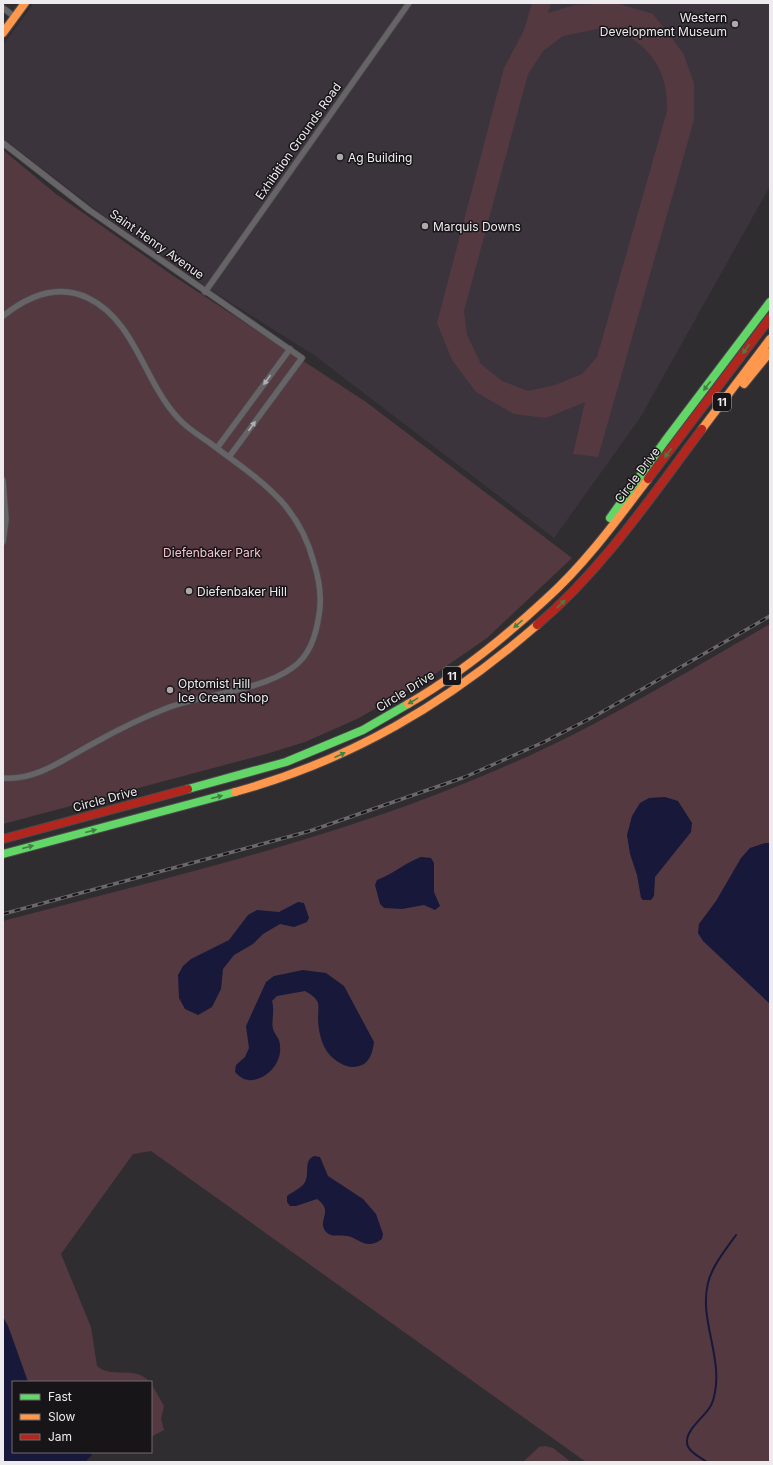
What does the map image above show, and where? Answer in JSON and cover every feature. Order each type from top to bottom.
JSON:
[{"type":"main road","points":[[3,33],[25,3]]},
{"type":"main road","points":[[730,355],[770,294]]},
{"type":"main road","points":[[529,614],[536,603],[596,537],[770,302]]},
{"type":"main road","name":"Circle Drive","points":[[3,839],[286,762],[337,742],[392,713],[465,667],[547,599],[604,537],[770,318]]},
{"type":"main road","name":"Circle Drive","points":[[3,854],[278,779],[358,747],[429,709],[483,672],[560,606],[608,554],[770,339]]},
{"type":"main road","points":[[674,466],[684,459],[770,352]]},
{"type":"street","name":"Exhibition Grounds Road","points":[[205,292],[408,3]]},
{"type":"street","points":[[3,8],[15,17]]},
{"type":"street","name":"Saint Henry Avenue","points":[[3,143],[89,210],[302,358],[229,457]]},
{"type":"street","points":[[3,316],[26,299],[43,293],[71,293],[87,298],[102,306],[114,317],[125,332],[166,406],[181,422],[257,478],[288,507],[304,533],[311,551],[318,583],[320,608],[314,642],[294,667],[278,677],[238,689],[188,700],[142,718],[44,770],[19,778],[3,778]]},
{"type":"street","points":[[217,448],[290,349]]},
{"type":"street","points":[[3,480],[6,520],[3,542]]},
{"type":"shaded area","points":[[34,3],[770,3],[770,186],[640,418],[554,538],[314,355],[225,299],[99,212],[3,138],[3,45]]},
{"type":"shaded area","points":[[665,797],[678,801],[692,823],[691,832],[655,877],[654,896],[651,900],[643,900],[641,898],[637,875],[630,854],[627,835],[632,816],[640,803],[649,798]]},
{"type":"shaded area","points":[[765,843],[770,843],[770,1004],[703,941],[698,933],[699,924],[716,901],[741,858],[750,848]]},
{"type":"shaded area","points":[[421,857],[431,858],[434,863],[434,892],[440,906],[435,910],[424,905],[402,909],[384,908],[380,904],[375,885],[377,880]]},
{"type":"shaded area","points":[[298,902],[304,903],[309,918],[307,922],[294,927],[280,924],[263,934],[253,944],[234,955],[223,969],[221,989],[212,1007],[198,1015],[185,1009],[179,998],[178,975],[183,966],[191,959],[229,940],[248,915],[257,910],[279,912]]},
{"type":"shaded area","points":[[303,970],[326,973],[344,986],[374,1042],[370,1057],[364,1064],[352,1067],[343,1065],[330,1055],[321,1039],[318,1019],[318,1003],[314,997],[305,991],[277,996],[272,1001],[273,1029],[279,1040],[280,1046],[280,1053],[276,1064],[263,1077],[251,1080],[242,1078],[235,1072],[236,1065],[245,1057],[249,1048],[246,1026],[266,982],[274,976]]},
{"type":"shaded area","points":[[314,1156],[320,1157],[328,1176],[363,1199],[376,1214],[383,1234],[382,1239],[376,1243],[368,1244],[350,1237],[328,1234],[323,1228],[325,1208],[317,1199],[296,1206],[290,1206],[287,1202],[287,1196],[304,1184],[309,1161]]},
{"type":"shaded area","points":[[3,1317],[8,1326],[28,1381],[12,1381],[12,1453],[90,1453],[92,1455],[85,1462],[3,1462]]},
{"type":"green space","name":"Marquis Downs","points":[[532,3],[551,3],[548,13],[574,5],[616,3],[653,14],[683,53],[694,83],[694,120],[598,457],[573,454],[585,402],[546,418],[514,414],[476,392],[452,360],[437,323],[504,68],[524,30]],"holes":[[[602,28],[625,34],[638,43],[653,59],[663,78],[667,99],[667,111],[597,357],[582,374],[555,385],[528,391],[502,381],[481,364],[467,335],[464,311],[528,74],[543,51],[563,36]]]},
{"type":"green space","name":"Diefenbaker Park","points":[[3,150],[56,194],[172,275],[366,402],[572,558],[487,638],[429,678],[357,719],[305,742],[266,754],[3,824]]},
{"type":"green space","points":[[770,624],[770,1462],[586,1462],[151,1151],[133,1154],[61,1254],[91,1327],[97,1366],[110,1372],[137,1374],[149,1381],[28,1381],[8,1326],[3,1317],[3,921],[191,872],[316,836],[378,816],[439,794],[569,737],[670,682]]},
{"type":"green space","points":[[152,1385],[164,1406],[161,1419],[164,1430],[152,1436]]},
{"type":"green space","points":[[545,1446],[553,1448],[571,1462],[523,1462],[539,1447]]},
{"type":"waterway","points":[[707,1462],[691,1451],[687,1445],[687,1441],[690,1432],[711,1405],[715,1392],[716,1365],[706,1310],[708,1283],[716,1264],[736,1235]]},
{"type":"railway","points":[[3,914],[310,831],[465,777],[544,742],[595,716],[770,616]]},
{"type":"traffic: fast","points":[[610,518],[665,441],[770,302]]},
{"type":"traffic: fast","points":[[188,789],[286,762],[363,730],[408,704]]},
{"type":"traffic: fast","points":[[3,854],[235,792]]},
{"type":"traffic: slow","points":[[3,33],[25,3]]},
{"type":"traffic: slow","points":[[702,429],[770,339]]},
{"type":"traffic: slow","points":[[744,384],[770,352]]},
{"type":"traffic: slow","points":[[408,704],[427,693],[463,668],[514,628],[546,599],[587,556],[648,479]]},
{"type":"traffic: slow","points":[[235,792],[278,779],[318,764],[358,746],[395,726],[468,680],[503,654],[537,625]]},
{"type":"traffic: jam","points":[[648,479],[770,318]]},
{"type":"traffic: jam","points":[[537,625],[561,603],[605,556],[645,506],[702,429]]},
{"type":"traffic: jam","points":[[3,839],[188,789]]},
{"type":"place","name":"Western Development Museum","points":[[735,24]]},
{"type":"place","name":"Ag Building","points":[[340,157]]},
{"type":"place","name":"Marquis Downs","points":[[425,226]]},
{"type":"place","name":"Diefenbaker Hill","points":[[189,591]]},
{"type":"place","name":"Optomist Hill Ice Cream Shop","points":[[170,690]]}]
